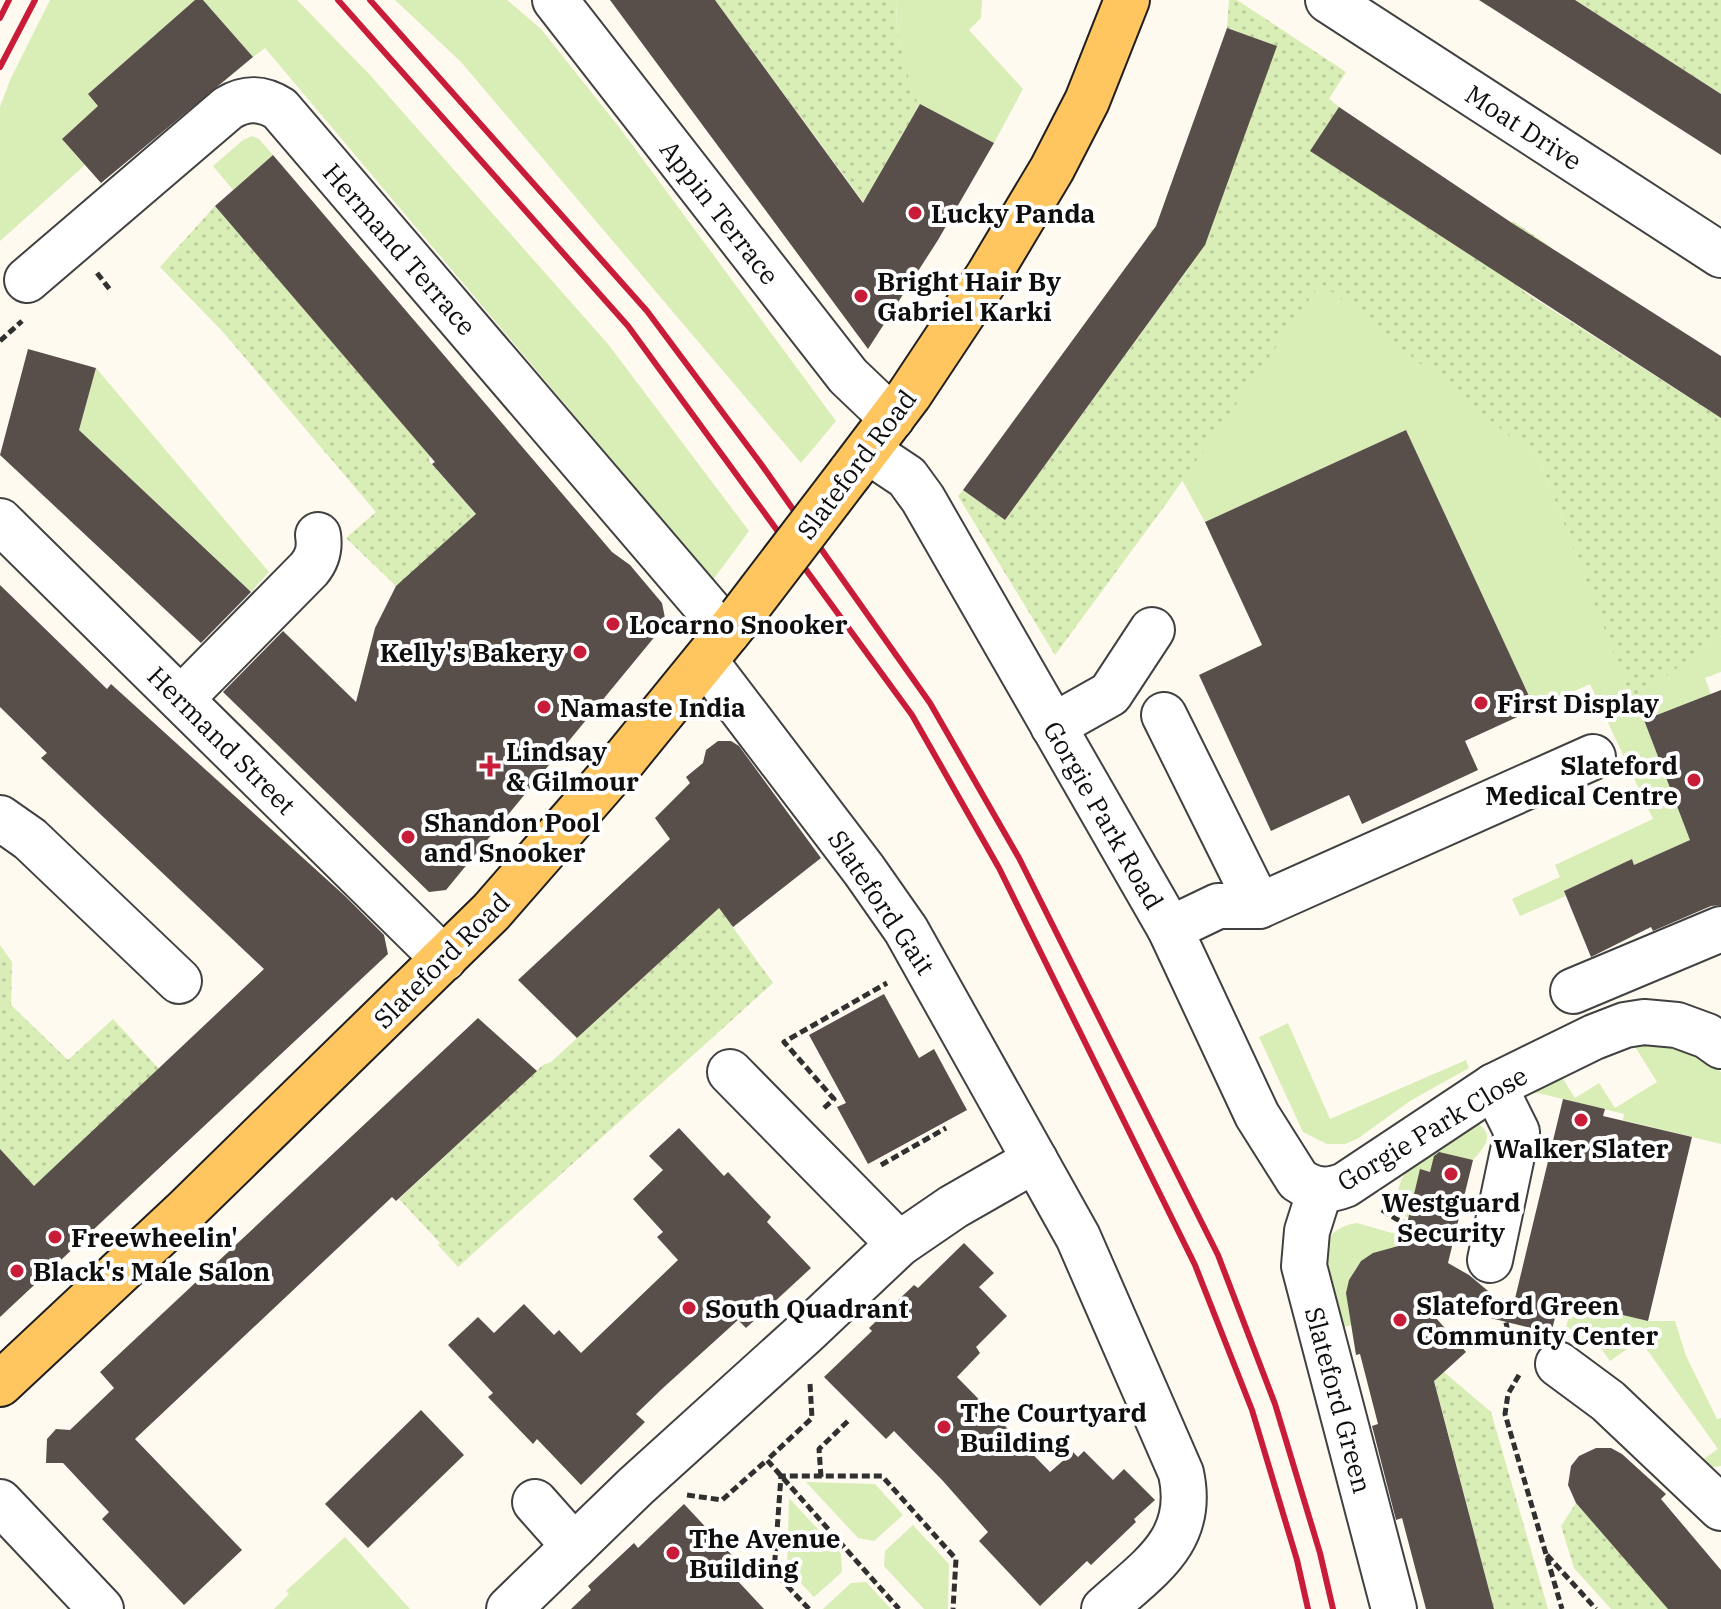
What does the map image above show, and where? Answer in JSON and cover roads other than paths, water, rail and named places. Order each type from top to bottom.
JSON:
[{"type":"main road","name":"Slateford Road","points":[[0,1384],[185,1211],[444,959],[537,863],[725,636],[870,447],[988,276],[1052,169],[1087,101],[1127,0]]},
{"type":"street","name":"Appin Terrace","points":[[555,0],[848,376],[870,447]]},
{"type":"street","name":"Moat Drive","points":[[1328,0],[1721,255]]},
{"type":"street","name":"Hermand Terrace","points":[[27,280],[228,108],[254,100],[273,104],[725,636]]},
{"type":"street","name":"Gorgie Park Road","points":[[870,447],[915,486],[1170,929],[1273,1144],[1298,1180],[1320,1190]]},
{"type":"street","name":"Hermand Street","points":[[0,521],[444,959]]},
{"type":"street","points":[[181,699],[315,562],[318,535]]},
{"type":"street","points":[[1053,726],[1110,694],[1152,630]]},
{"type":"street","name":"Slateford Gait","points":[[725,636],[855,858],[906,930],[1078,1237],[1181,1473],[1185,1493],[1182,1521],[1166,1550],[1104,1609]]},
{"type":"street","points":[[1164,715],[1259,906]]},
{"type":"street","points":[[1170,929],[1218,906],[1259,906],[1593,757]]},
{"type":"street","points":[[0,818],[30,839],[179,981]]},
{"type":"street","points":[[1573,991],[1721,929]]},
{"type":"street","name":"Gorgie Park Close","points":[[1320,1190],[1332,1190],[1358,1178],[1494,1086],[1625,1025],[1644,1022],[1677,1025],[1707,1036],[1721,1046]]},
{"type":"street","points":[[730,1072],[899,1244]]},
{"type":"street","points":[[1490,1260],[1517,1132],[1494,1086]]},
{"type":"street","points":[[509,1609],[636,1486],[899,1244],[964,1200],[1035,1160]]},
{"type":"street","name":"Slateford Green","points":[[1320,1190],[1307,1231],[1304,1266],[1394,1609]]},
{"type":"street","points":[[1539,1368],[1608,1401],[1721,1508]]},
{"type":"street","points":[[0,1502],[101,1609]]},
{"type":"street","points":[[535,1502],[574,1546]]},
{"type":"railway","points":[[0,18],[9,0]]},
{"type":"railway","points":[[0,67],[35,0]]},
{"type":"railway","points":[[338,0],[628,326],[912,715],[999,868],[1195,1265],[1252,1410],[1297,1560],[1308,1609]]},
{"type":"railway","points":[[370,0],[647,311],[761,464],[930,703],[1019,858],[1218,1255],[1275,1404],[1320,1553],[1333,1609]]},
{"type":"place","name":"Lucky Panda","points":[[915,213]]},
{"type":"place","name":"Bright Hair By Gabriel Karki","points":[[861,296]]},
{"type":"place","name":"Locarno Snooker","points":[[613,624]]},
{"type":"place","name":"Kelly's Bakery","points":[[580,652]]},
{"type":"place","name":"First Display","points":[[1481,703]]},
{"type":"place","name":"Namaste India","points":[[544,707]]},
{"type":"place","name":"Lindsay & Gilmour","points":[[490,766]]},
{"type":"place","name":"Slateford Medical Centre","points":[[1694,780]]},
{"type":"place","name":"Shandon Pool and Snooker","points":[[408,837]]},
{"type":"place","name":"Walker Slater","points":[[1581,1120]]},
{"type":"place","name":"Westguard Security","points":[[1451,1174]]},
{"type":"place","name":"Freewheelin'","points":[[55,1237]]},
{"type":"place","name":"Black's Male Salon","points":[[17,1271]]},
{"type":"place","name":"South Quadrant","points":[[689,1308]]},
{"type":"place","name":"Slateford Green Community Center","points":[[1400,1320]]},
{"type":"place","name":"The Courtyard Building","points":[[944,1427]]},
{"type":"place","name":"The Avenue Building","points":[[673,1553]]}]
